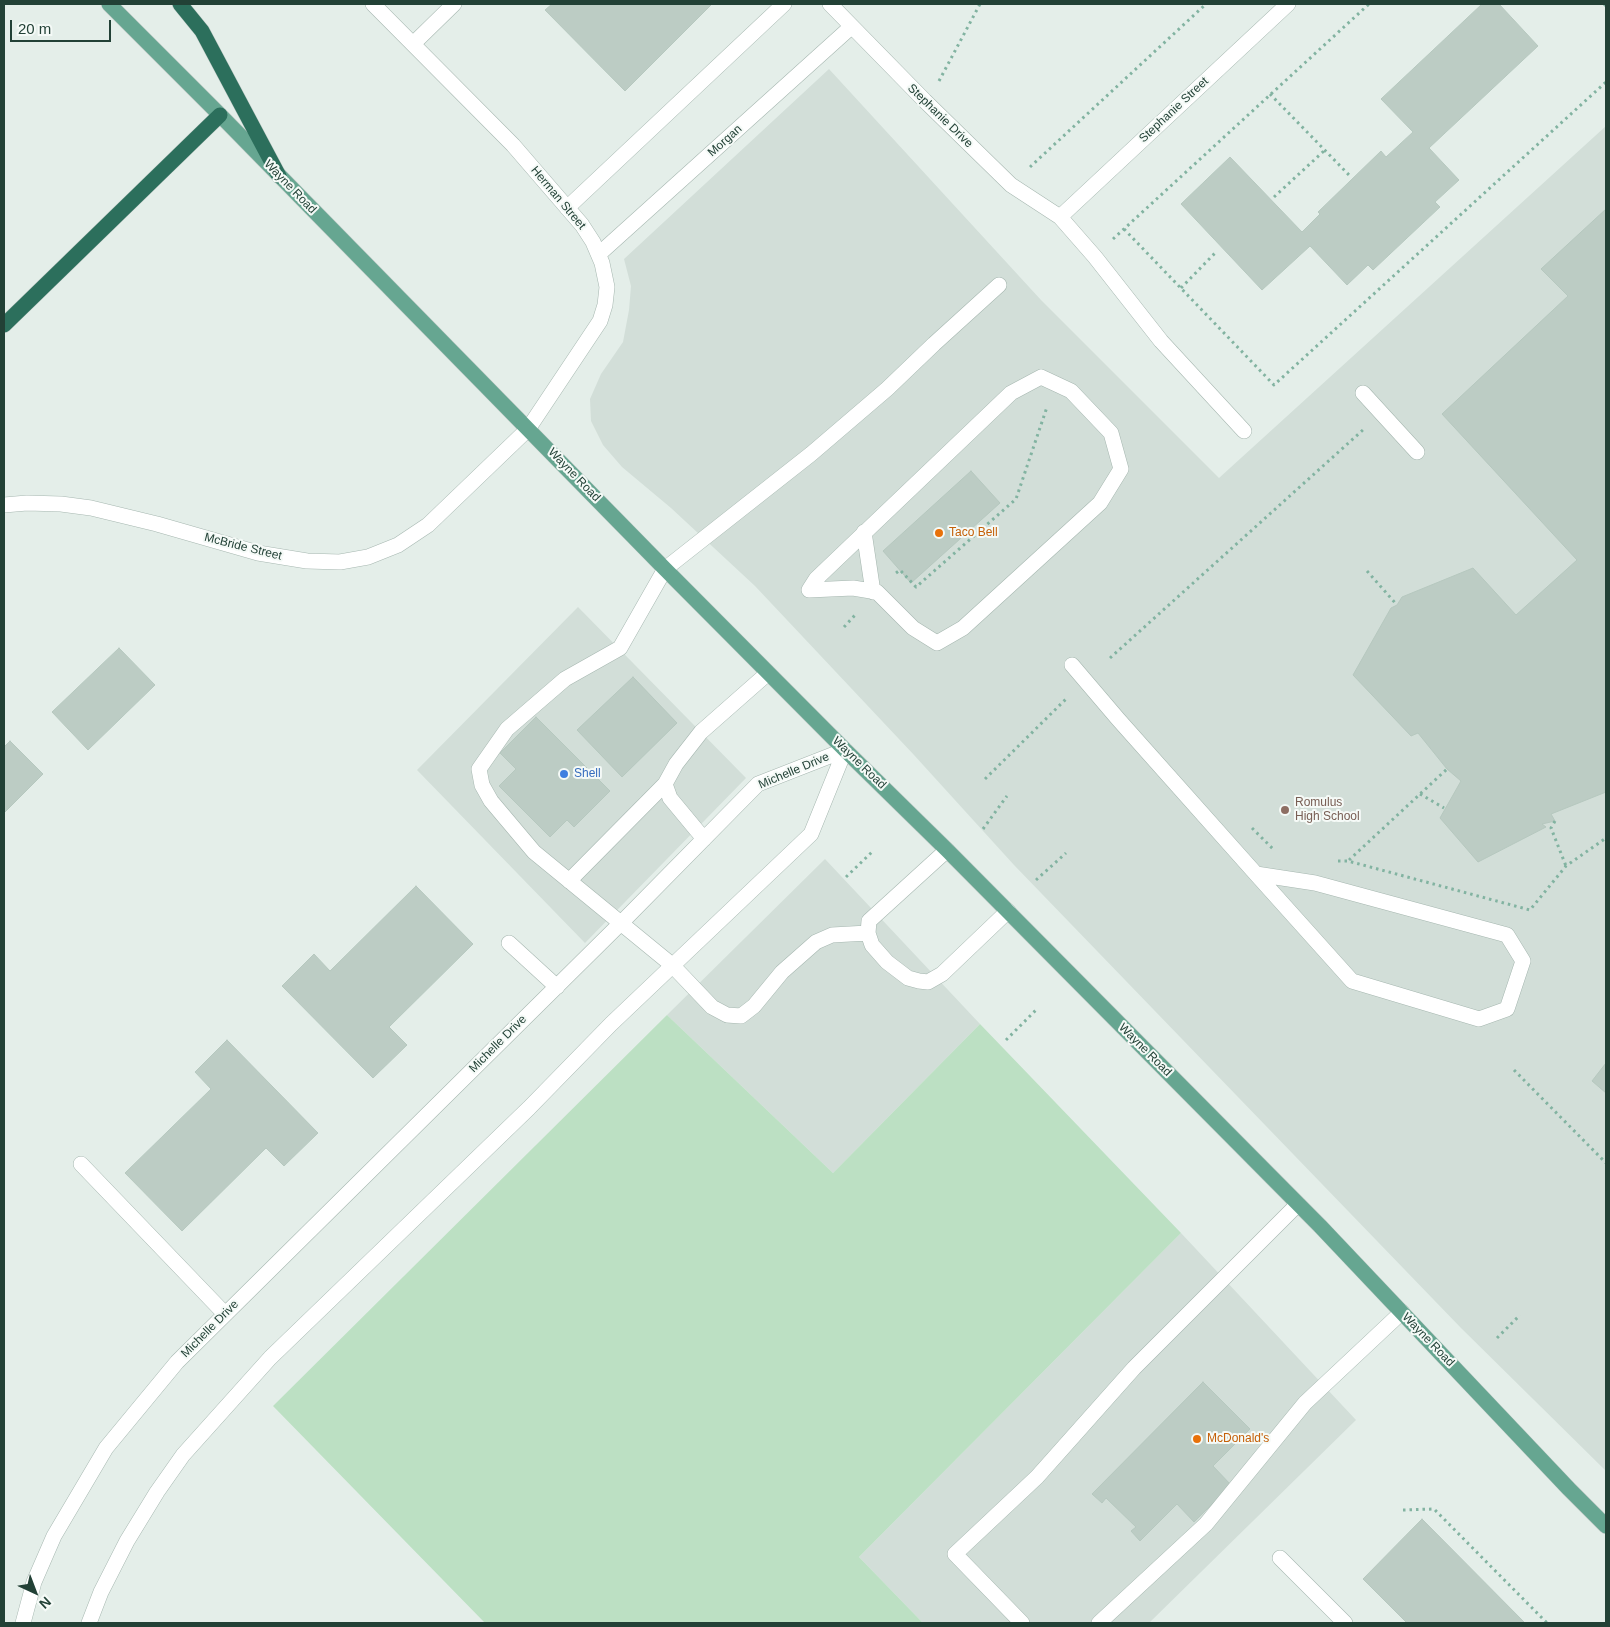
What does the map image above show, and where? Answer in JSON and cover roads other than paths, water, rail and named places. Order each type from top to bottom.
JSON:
[{"type":"highway","points":[[180,4],[202,31],[279,176]]},
{"type":"highway","points":[[4,325],[220,115]]},
{"type":"main road","name":"Wayne Road","points":[[108,4],[220,115],[768,673],[1008,911],[1298,1204],[1606,1526]]},
{"type":"street","name":"Herman Street","points":[[373,4],[514,145],[582,225],[599,254],[607,287],[605,305],[600,321],[528,428]]},
{"type":"street","points":[[413,44],[454,4]]},
{"type":"street","points":[[567,208],[784,4]]},
{"type":"street","name":"Stephanie Drive","points":[[830,4],[1011,185],[1060,217],[1095,257],[1161,341],[1244,432]]},
{"type":"street","name":"Stephanie Street","points":[[1060,217],[1288,4]]},
{"type":"street","name":"Morgan","points":[[599,254],[851,27]]},
{"type":"street","points":[[868,933],[832,935],[816,942],[782,972],[754,1006],[741,1016],[727,1014],[712,1007],[672,966],[534,852],[491,801],[482,785],[479,769],[507,729],[565,679],[620,648],[665,569],[839,430],[887,389],[999,285]]},
{"type":"street","points":[[1041,377],[1071,391],[1111,433],[1121,469],[1100,503],[963,628],[938,643],[913,628],[877,592],[853,588],[809,590],[816,579],[864,532],[1011,393],[1041,377]]},
{"type":"street","points":[[1363,393],[1416,452]]},
{"type":"street","name":"McBride Street","points":[[4,505],[27,502],[91,508],[157,524],[258,553],[307,561],[340,562],[368,557],[398,545],[428,525],[528,428]]},
{"type":"street","points":[[864,532],[873,592]]},
{"type":"street","points":[[1072,665],[1124,727],[1352,981],[1479,1019],[1507,1009],[1523,961],[1507,935],[1315,883],[1256,874]]},
{"type":"street","points":[[569,881],[664,784],[676,764],[700,732],[768,673]]},
{"type":"street","name":"Michelle Drive","points":[[23,1623],[34,1582],[54,1536],[106,1448],[177,1362],[758,784],[845,750]]},
{"type":"street","name":"Michelle Drive","points":[[89,1623],[101,1592],[127,1541],[157,1492],[183,1455],[270,1358],[529,1108],[611,1024],[811,834],[845,750]]},
{"type":"street","points":[[664,784],[670,798],[704,839]]},
{"type":"street","points":[[947,850],[869,921],[868,933],[872,945],[887,962],[908,978],[928,982],[942,974],[1008,911]]},
{"type":"street","points":[[509,943],[556,987]]},
{"type":"street","points":[[81,1164],[225,1314]]},
{"type":"street","points":[[1022,1623],[955,1554],[1037,1477],[1134,1368],[1298,1204]]},
{"type":"street","points":[[1099,1623],[1206,1524],[1305,1404],[1402,1312]]},
{"type":"street","points":[[1280,1558],[1345,1623]]},
{"type":"place","name":"Taco Bell","points":[[939,533]]},
{"type":"place","name":"Shell","points":[[564,774]]},
{"type":"place","name":"Romulus High School","points":[[1285,810]]},
{"type":"place","name":"McDonald's","points":[[1197,1439]]}]
